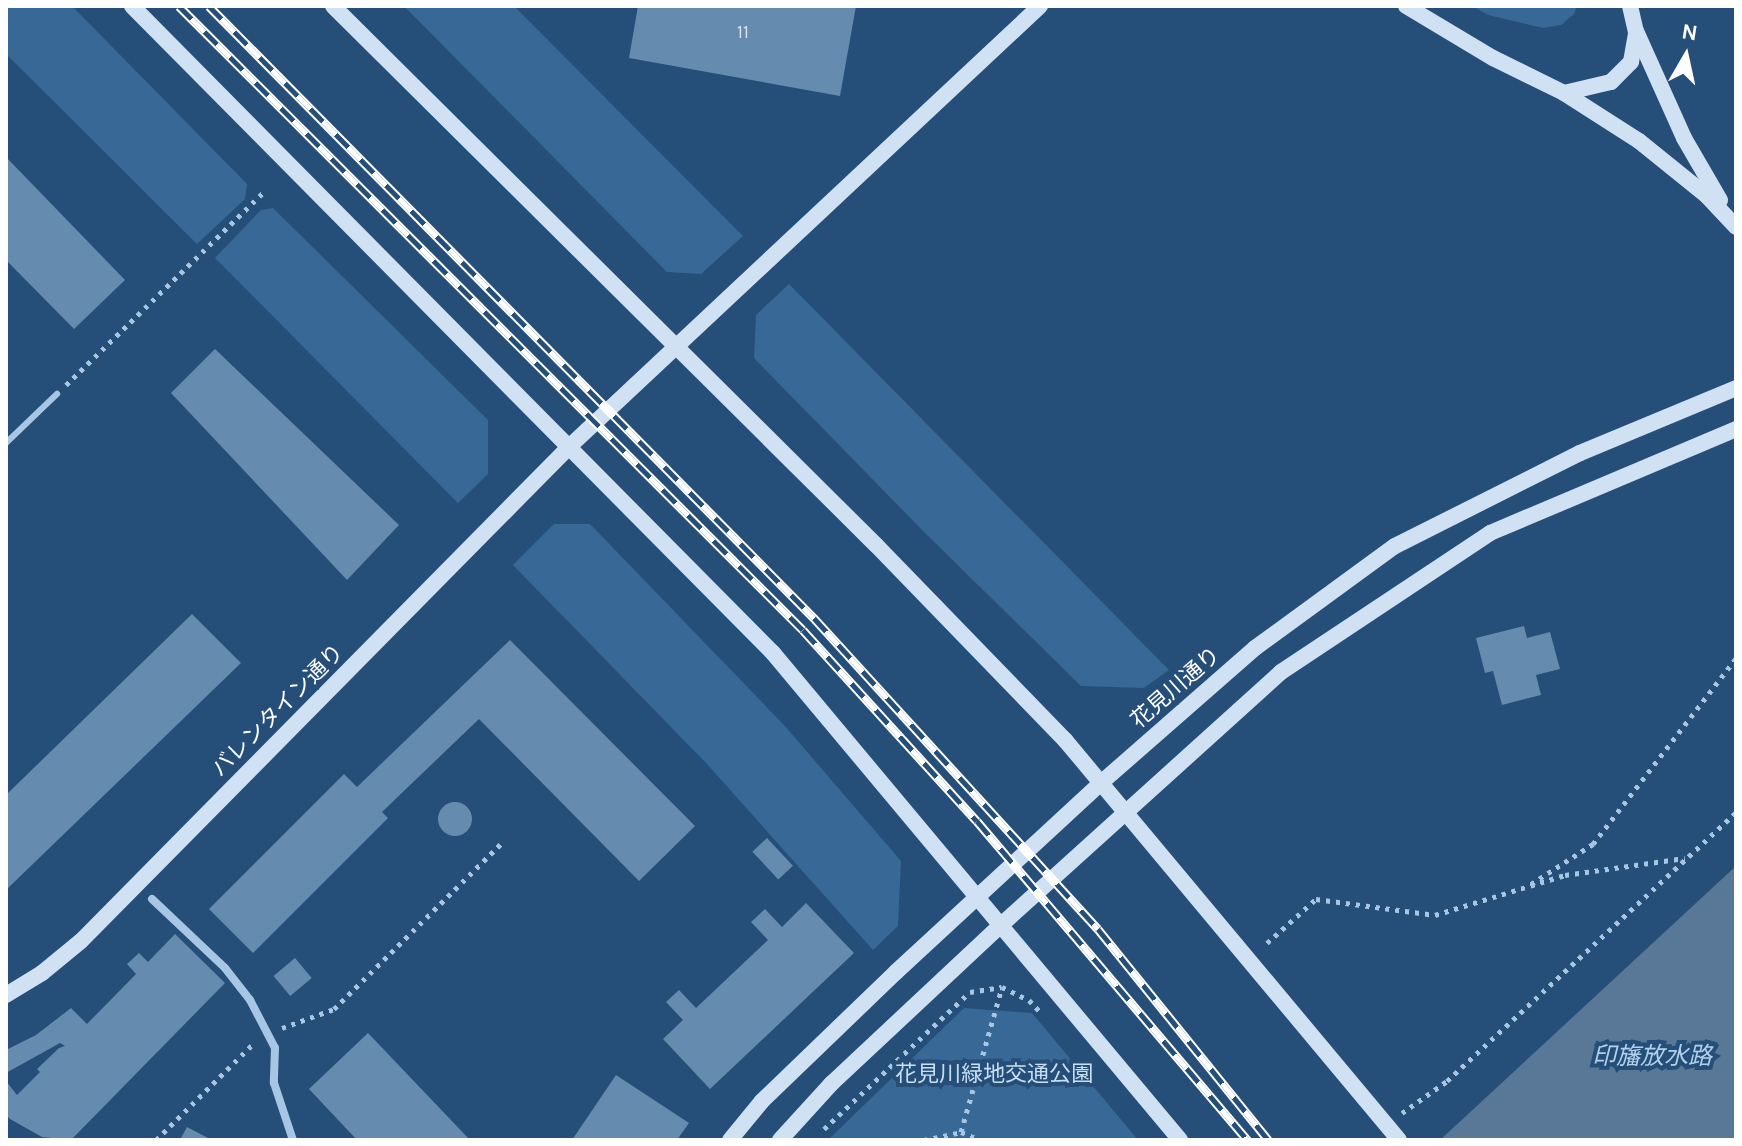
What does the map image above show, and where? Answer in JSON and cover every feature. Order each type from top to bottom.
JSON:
[{"type":"street","points":[[132,6],[773,653],[1180,1140]]},
{"type":"street","points":[[333,6],[959,628],[1102,782],[1399,1140]]},
{"type":"street","name":"バレンタイン通り","points":[[6,995],[42,973],[81,941],[570,446],[1040,6]]},
{"type":"street","points":[[1406,6],[1493,58],[1564,93],[1674,167],[1736,225]]},
{"type":"street","points":[[1630,6],[1636,31],[1684,138],[1736,225]]},
{"type":"street","points":[[1564,93],[1611,82],[1631,62],[1636,31]]},
{"type":"street","name":"花見川通り","points":[[730,1140],[762,1101],[977,897],[1255,648],[1395,546],[1580,453],[1736,388]]},
{"type":"street","points":[[780,1140],[831,1084],[1000,926],[1281,672],[1490,533],[1736,429]]},
{"type":"street","points":[[152,899],[240,984],[275,1048],[274,1083],[293,1140]]},
{"type":"lane","points":[[6,443],[57,394]]},
{"type":"path","points":[[57,394],[266,190]]},
{"type":"path","points":[[1523,889],[1593,844],[1736,658]]},
{"type":"path","points":[[1394,1120],[1417,1100],[1447,1081],[1736,812]]},
{"type":"path","points":[[156,1140],[267,1031],[296,1025],[334,1009],[504,841]]},
{"type":"path","points":[[1267,943],[1316,899],[1435,915],[1565,875],[1687,858]]},
{"type":"path","points":[[814,1139],[970,992],[1002,987],[1029,1000],[1050,1023]]},
{"type":"path","points":[[961,1132],[1002,987]]},
{"type":"path","points":[[924,1140],[933,1135],[961,1132],[981,1140]]},
{"type":"green space","points":[[6,6],[72,6],[247,184],[245,199],[197,244],[6,54]]},
{"type":"green space","points":[[404,6],[514,6],[743,236],[701,274],[667,272]]},
{"type":"green space","points":[[1472,6],[1577,6],[1574,14],[1561,25],[1543,28],[1488,15]]},
{"type":"green space","points":[[273,208],[488,420],[488,474],[458,503],[215,258],[261,210]]},
{"type":"green space","points":[[789,284],[1169,670],[1144,688],[1081,686],[925,533],[754,358],[756,315]]},
{"type":"green space","points":[[554,524],[590,524],[784,725],[901,861],[898,926],[873,950],[707,764],[513,565]]},
{"type":"green space","name":"花見川緑地交通公園","points":[[964,1008],[1032,1013],[1138,1140],[828,1140]]},
{"type":"water","name":"印旛放水路","points":[[1736,866],[1736,1140],[1440,1140]]},
{"type":"building","points":[[638,6],[856,6],[840,96],[629,58]]},
{"type":"building","points":[[6,157],[125,280],[74,329],[6,260]]},
{"type":"building","points":[[215,349],[399,525],[347,580],[171,393]]},
{"type":"building","points":[[192,614],[241,663],[6,890],[6,795]]},
{"type":"building","points":[[1524,626],[1527,638],[1550,632],[1560,669],[1536,675],[1541,695],[1502,705],[1493,671],[1485,673],[1476,638]]},
{"type":"building","points":[[510,640],[695,826],[639,881],[479,719],[382,812],[388,818],[253,953],[209,909],[344,774],[357,787]]},
{"type":"building","points":[[455,802],[467,807],[472,819],[467,831],[455,836],[443,831],[438,819],[443,807]]},
{"type":"building","points":[[767,838],[793,866],[778,879],[752,852]]},
{"type":"building","points":[[806,903],[854,953],[710,1089],[663,1039],[683,1020],[666,1002],[679,990],[696,1008],[768,940],[751,922],[765,909],[782,927]]},
{"type":"building","points":[[175,934],[225,983],[71,1140],[42,1137],[10,1119],[6,1115],[6,1081],[17,1095],[40,1072],[37,1069],[65,1046],[60,1043],[6,1073],[6,1050],[36,1035],[71,1008],[87,1024],[136,974],[127,964],[139,953],[148,962]]},
{"type":"building","points":[[295,958],[312,978],[290,996],[274,976]]},
{"type":"building","points":[[368,1033],[470,1140],[357,1140],[309,1089]]},
{"type":"building","points":[[616,1075],[689,1123],[677,1140],[572,1140]]},
{"type":"building","points":[[187,1127],[212,1140],[180,1140]]},
{"type":"railway","points":[[179,6],[803,630],[977,821],[1248,1140]]},
{"type":"railway","points":[[209,6],[814,618],[1098,929],[1268,1140]]}]
